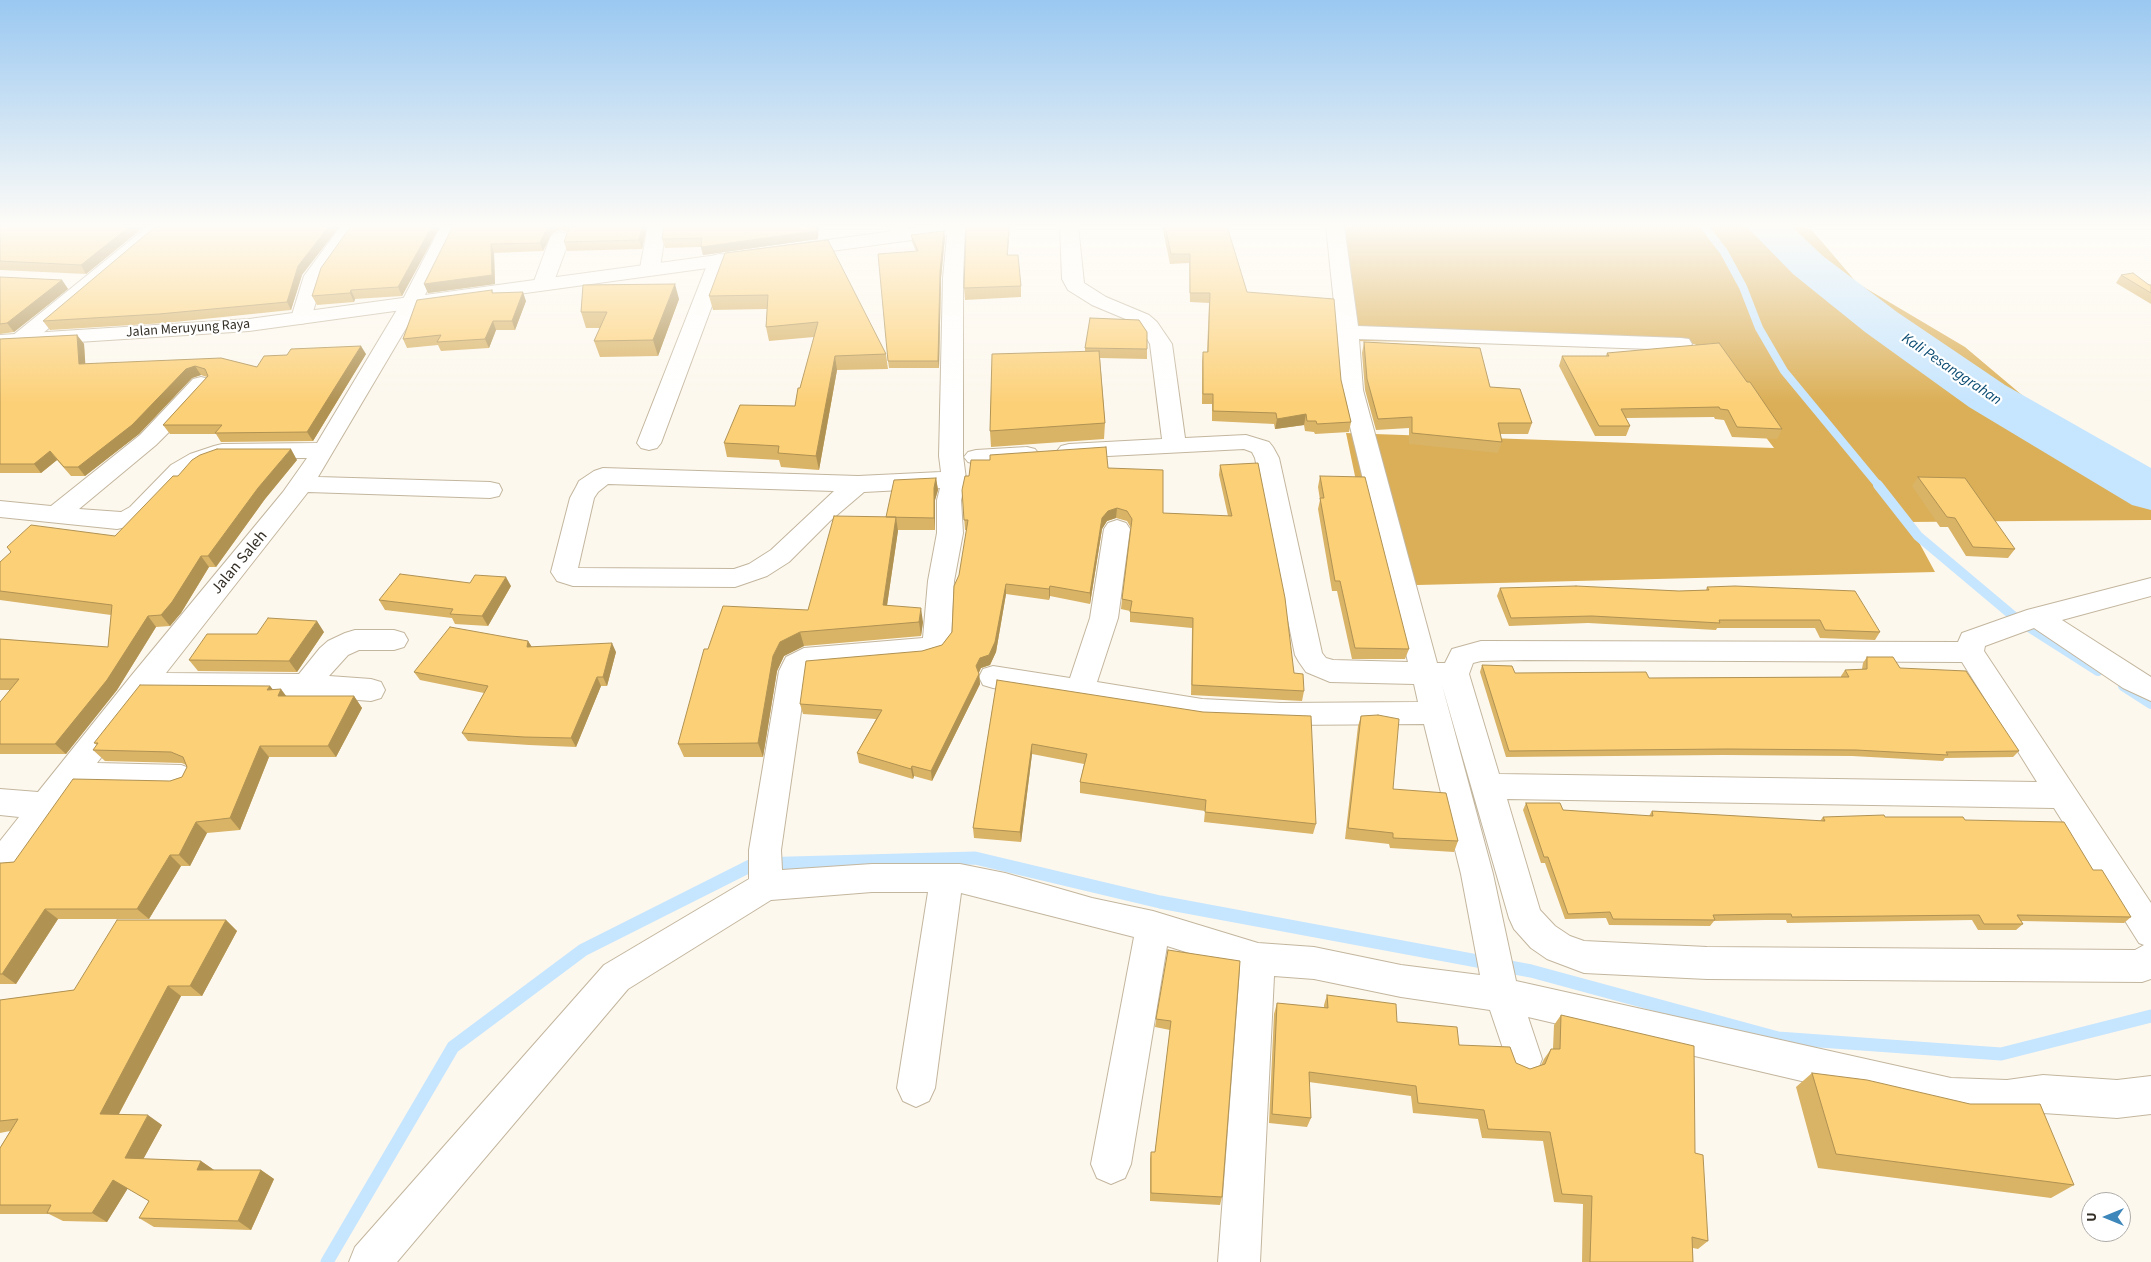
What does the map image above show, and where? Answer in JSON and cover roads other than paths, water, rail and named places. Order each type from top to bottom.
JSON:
[{"type":"street","points":[[10,341],[86,285]]},
{"type":"street","points":[[301,318],[311,285]]},
{"type":"street","name":"Jalan Saleh","points":[[0,864],[141,684],[265,532],[301,484],[324,450],[420,285]]},
{"type":"street","name":"Jalan Meruyung Raya","points":[[10,341],[249,325],[537,285]]},
{"type":"street","points":[[649,444],[710,285]]},
{"type":"street","points":[[765,871],[793,671],[796,664],[804,658],[923,649],[932,647],[937,642],[941,581],[950,533],[949,500],[954,479],[950,456],[952,285]]},
{"type":"street","points":[[1075,285],[1098,301],[1142,320],[1150,326],[1161,344],[1174,444]]},
{"type":"street","points":[[1342,285],[1352,390],[1441,674],[1487,786],[1526,918],[1543,937],[1559,948],[1584,957],[1707,963],[2142,966],[2151,958]]},
{"type":"street","points":[[1348,332],[1682,344]]},
{"type":"street","points":[[56,515],[148,440],[201,384]]},
{"type":"street","points":[[976,457],[1174,444],[1246,442],[1261,447],[1267,458],[1309,655],[1316,665],[1330,671],[1441,674]]},
{"type":"street","points":[[0,509],[117,521],[128,519],[139,512],[180,470],[198,459],[222,451],[324,450]]},
{"type":"street","points":[[858,484],[821,515],[780,556],[758,570],[735,578],[573,577],[566,575],[564,572],[582,498],[588,487],[603,476],[858,484],[954,479]]},
{"type":"street","points":[[301,484],[490,490]]},
{"type":"street","points":[[1080,690],[1104,618],[1117,529]]},
{"type":"street","points":[[1524,1059],[1501,987],[1478,874],[1435,713],[1441,674],[1462,656],[1481,651],[1971,646],[2033,619],[2151,587]]},
{"type":"street","points":[[2033,619],[2151,690]]},
{"type":"street","points":[[306,685],[338,648],[355,640],[394,640]]},
{"type":"street","points":[[1971,646],[2151,932]]},
{"type":"street","points":[[994,677],[1202,710],[1280,714],[1435,713]]},
{"type":"street","points":[[141,684],[306,685],[371,690]]},
{"type":"street","points":[[69,775],[181,778]]},
{"type":"street","points":[[1487,786],[2064,795]]},
{"type":"street","points":[[0,802],[45,806]]},
{"type":"street","points":[[370,1262],[616,977],[765,871],[872,878],[960,878],[1005,888],[1092,913],[1153,926],[1258,959],[1314,963],[1401,981],[1501,987],[1951,1097],[2007,1099],[2043,1094],[2117,1099],[2151,1095]]},
{"type":"street","points":[[916,1088],[948,878]]},
{"type":"street","points":[[1111,1164],[1153,926]]},
{"type":"street","points":[[1239,1262],[1258,959]]},
{"type":"waterway","points":[[1742,285],[1759,328],[1784,371],[1879,486]]},
{"type":"waterway","name":"Kali Pesanggrahan","points":[[1833,285],[1881,322],[1987,396],[2151,492]]},
{"type":"waterway","points":[[1878,485],[1918,536],[2018,620],[2098,671]]},
{"type":"waterway","points":[[2123,686],[2151,704]]},
{"type":"waterway","points":[[327,1262],[453,1047],[583,950],[754,864],[975,858],[1160,902],[1531,971],[1778,1038],[2001,1054],[2151,1016]]}]
